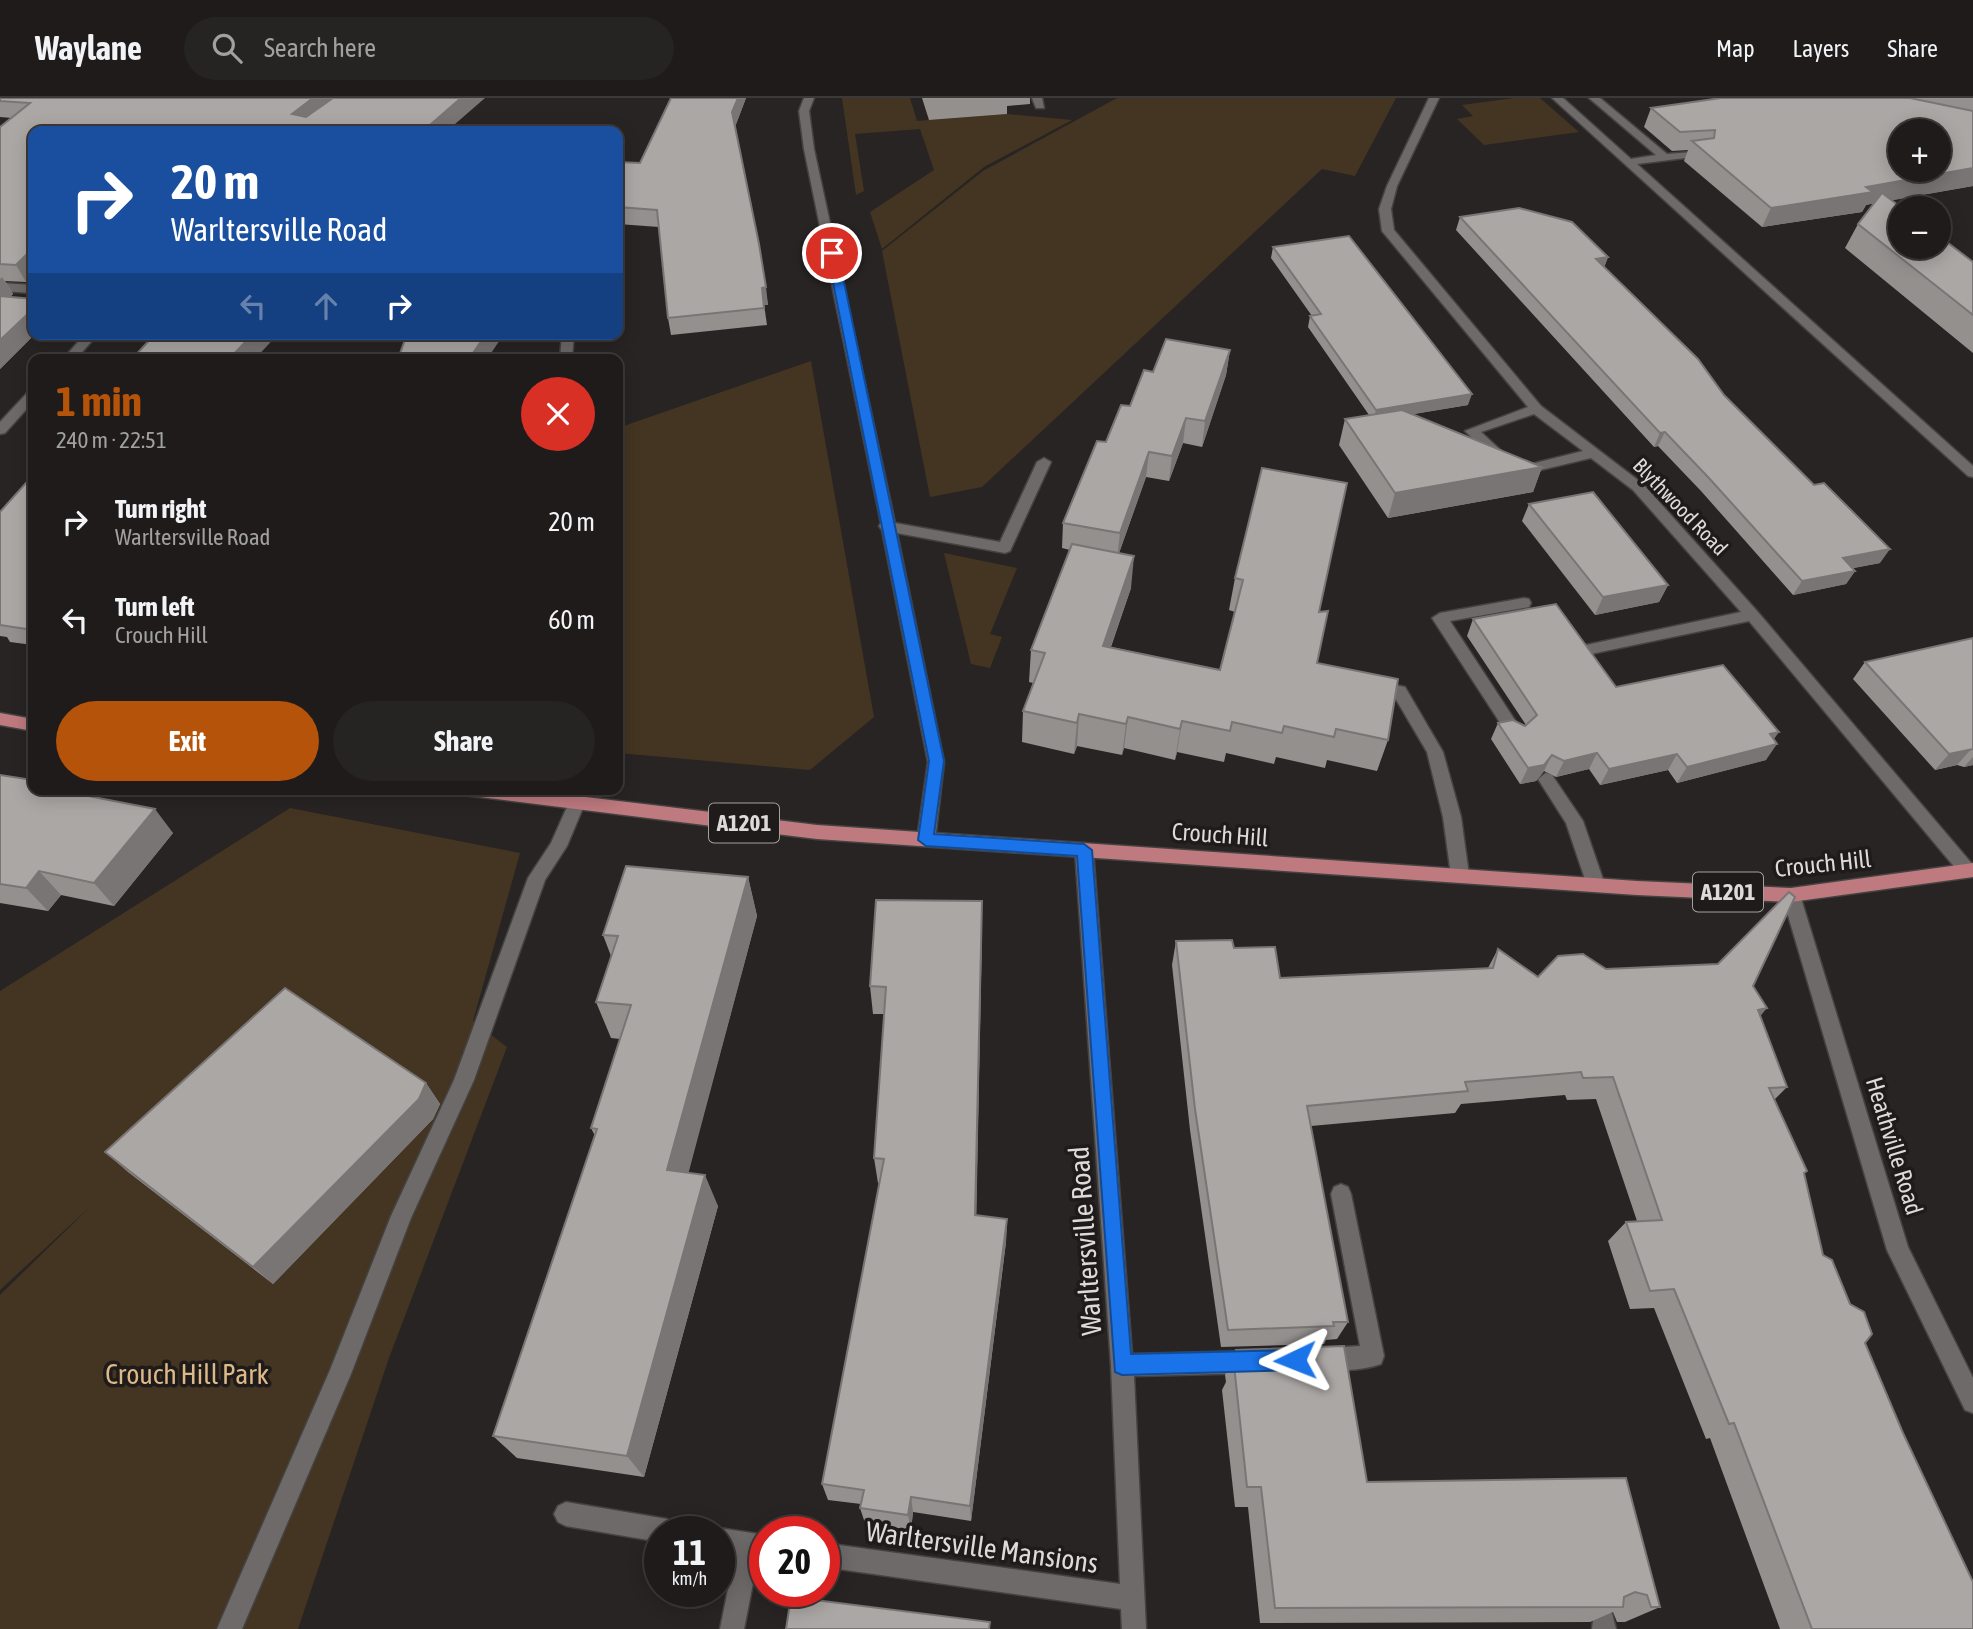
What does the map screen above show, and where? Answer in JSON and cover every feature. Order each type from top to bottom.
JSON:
[{"type":"main road","points":[[0,719],[28,723]]},
{"type":"main road","name":"Crouch Hill","points":[[513,795],[817,832],[1596,885],[1791,895],[1971,871]]},
{"type":"street","points":[[809,98],[804,111],[808,149],[936,761],[926,840]]},
{"type":"street","name":"Blythwood Road","points":[[1434,98],[1388,197],[1385,209],[1388,231],[1536,409],[1638,487],[1752,615],[1971,871]]},
{"type":"street","points":[[1557,98],[1973,473]]},
{"type":"street","points":[[1594,98],[1664,157]]},
{"type":"street","points":[[1629,162],[1701,153]]},
{"type":"street","points":[[0,287],[28,289]]},
{"type":"street","points":[[74,354],[86,340]]},
{"type":"street","points":[[0,430],[28,401]]},
{"type":"street","points":[[1536,409],[1472,431],[1516,472],[1594,453]]},
{"type":"street","points":[[1955,457],[1973,454]]},
{"type":"street","points":[[886,526],[1006,548],[1044,462]]},
{"type":"street","points":[[1516,734],[1440,618],[1524,603]]},
{"type":"street","points":[[1586,650],[1752,615]]},
{"type":"street","points":[[1363,685],[1399,691],[1435,752],[1451,817],[1460,875]]},
{"type":"street","points":[[1546,779],[1574,821],[1596,885]]},
{"type":"street","points":[[229,1629],[340,1374],[401,1216],[464,1080],[537,878],[558,846],[570,802]]},
{"type":"street","name":"Warltersville Road","points":[[1084,850],[1122,1365],[1134,1629]]},
{"type":"street","name":"Heathville Road","points":[[1791,895],[1898,1250],[1973,1402]]},
{"type":"street","points":[[1308,1360],[1373,1356],[1341,1194]]},
{"type":"street","points":[[1122,1365],[1282,1361]]},
{"type":"street","points":[[566,1514],[644,1527]]},
{"type":"street","name":"Warltersville Mansions","points":[[840,1557],[1132,1598]]},
{"type":"street","points":[[732,1629],[749,1573]]},
{"type":"green space","points":[[842,98],[910,98],[917,121],[1007,114],[1072,120],[984,167],[882,249],[870,212],[934,170],[920,129],[855,134],[864,191],[856,195]]},
{"type":"green space","points":[[1117,98],[1396,98],[1355,176],[1322,169],[982,487],[930,497],[882,251],[983,171]]},
{"type":"green space","points":[[1514,98],[1540,98],[1579,132],[1484,145],[1457,119],[1473,116],[1462,105]]},
{"type":"green space","points":[[811,361],[874,717],[810,770],[623,753],[623,426]]},
{"type":"green space","points":[[944,553],[1017,568],[990,634],[1002,637],[990,668],[971,664]]},
{"type":"green space","name":"Crouch Hill Park","points":[[290,808],[520,853],[473,1021],[507,1047],[389,1358],[298,1629],[0,1629],[0,1295],[92,1205],[0,1290],[0,991]]},
{"type":"building","points":[[0,98],[313,98],[292,114],[306,117],[333,98],[461,98],[429,126],[28,126],[28,253],[16,265],[0,264],[0,127],[30,103],[0,101]]},
{"type":"building","points":[[671,98],[738,98],[732,112],[759,244],[766,287],[762,288],[764,308],[668,318],[657,210],[623,207],[623,162],[640,163]]},
{"type":"building","points":[[1721,98],[1910,98],[1973,111],[1973,168],[1951,172],[1951,119],[1888,119],[1888,182],[1894,182],[1866,187],[1873,192],[1771,208],[1692,141],[1714,138],[1715,130],[1680,132],[1651,108]]},
{"type":"building","points":[[1882,193],[1888,198],[1888,248],[1858,224]]},
{"type":"building","points":[[1519,208],[1572,222],[1608,257],[1596,259],[1698,359],[1724,395],[1814,485],[1824,483],[1890,549],[1843,558],[1855,571],[1802,581],[1708,477],[1665,432],[1660,433],[1460,217]]},
{"type":"building","points":[[1349,236],[1472,394],[1376,410],[1310,316],[1321,314],[1273,247]]},
{"type":"building","points":[[1951,245],[1973,262],[1973,315],[1902,259],[1951,259]]},
{"type":"building","points":[[0,296],[28,299],[28,314],[0,340]]},
{"type":"building","points":[[1166,339],[1230,350],[1205,421],[1186,418],[1172,456],[1149,452],[1120,533],[1063,523],[1097,441],[1106,442],[1121,405],[1130,406],[1144,370],[1153,372]]},
{"type":"building","points":[[149,340],[247,340],[234,354],[137,354]]},
{"type":"building","points":[[405,340],[482,340],[472,354],[400,354]]},
{"type":"building","points":[[1402,410],[1542,467],[1395,493],[1345,419]]},
{"type":"building","points":[[1262,468],[1347,483],[1319,612],[1328,611],[1317,663],[1398,679],[1388,740],[1336,729],[1334,737],[1284,726],[1282,733],[1232,722],[1230,731],[1182,721],[1180,729],[1128,717],[1126,724],[1079,714],[1077,723],[1023,711],[1045,653],[1031,650],[1072,544],[1134,556],[1103,646],[1220,670],[1243,580],[1235,578]]},
{"type":"building","points":[[28,481],[28,629],[0,625],[0,512]]},
{"type":"building","points":[[1593,492],[1668,585],[1603,597],[1529,504]]},
{"type":"building","points":[[1556,604],[1616,687],[1723,665],[1779,732],[1770,734],[1777,744],[1687,767],[1677,754],[1609,769],[1597,753],[1564,761],[1552,755],[1544,765],[1528,768],[1498,723],[1513,720],[1525,726],[1537,715],[1473,619]]},
{"type":"building","points":[[1973,638],[1973,749],[1949,754],[1865,662]]},
{"type":"building","points":[[0,775],[28,779],[28,795],[83,795],[155,809],[94,883],[39,871],[26,888],[0,884]]},
{"type":"building","points":[[626,866],[748,877],[667,1170],[705,1175],[627,1456],[493,1436],[597,1129],[591,1128],[631,1005],[596,1002],[618,936],[603,935]]},
{"type":"building","points":[[1789,892],[1795,897],[1753,986],[1767,1008],[1758,1010],[1787,1087],[1769,1088],[1807,1171],[1804,1173],[1823,1255],[1832,1260],[1850,1304],[1864,1312],[1872,1334],[1865,1343],[1903,1433],[1973,1582],[1973,1629],[1812,1629],[1734,1423],[1729,1424],[1674,1289],[1650,1291],[1626,1222],[1662,1220],[1613,1077],[1583,1078],[1581,1072],[1465,1082],[1468,1091],[1307,1106],[1348,1322],[1333,1322],[1334,1326],[1228,1330],[1195,1109],[1176,941],[1232,940],[1234,948],[1275,947],[1280,978],[1493,968],[1498,949],[1538,977],[1558,956],[1583,954],[1606,969],[1718,964]]},
{"type":"building","points":[[876,900],[982,901],[975,1215],[1007,1219],[970,1506],[911,1497],[908,1515],[860,1508],[864,1490],[822,1484],[884,1159],[874,1158],[886,987],[870,986]]},
{"type":"building","points":[[285,988],[426,1083],[419,1099],[253,1267],[105,1152]]},
{"type":"building","points":[[1344,1346],[1367,1482],[1626,1478],[1660,1607],[1651,1607],[1647,1595],[1635,1592],[1624,1597],[1623,1607],[1275,1608],[1261,1487],[1247,1487],[1234,1365],[1238,1365],[1236,1350]]},
{"type":"building","points":[[840,1603],[990,1622],[989,1629],[786,1629],[789,1607],[840,1607]]},
{"type":"route","points":[[832,253],[936,761],[936,780],[926,840],[1084,850],[1122,1365],[1295,1360]]}]
